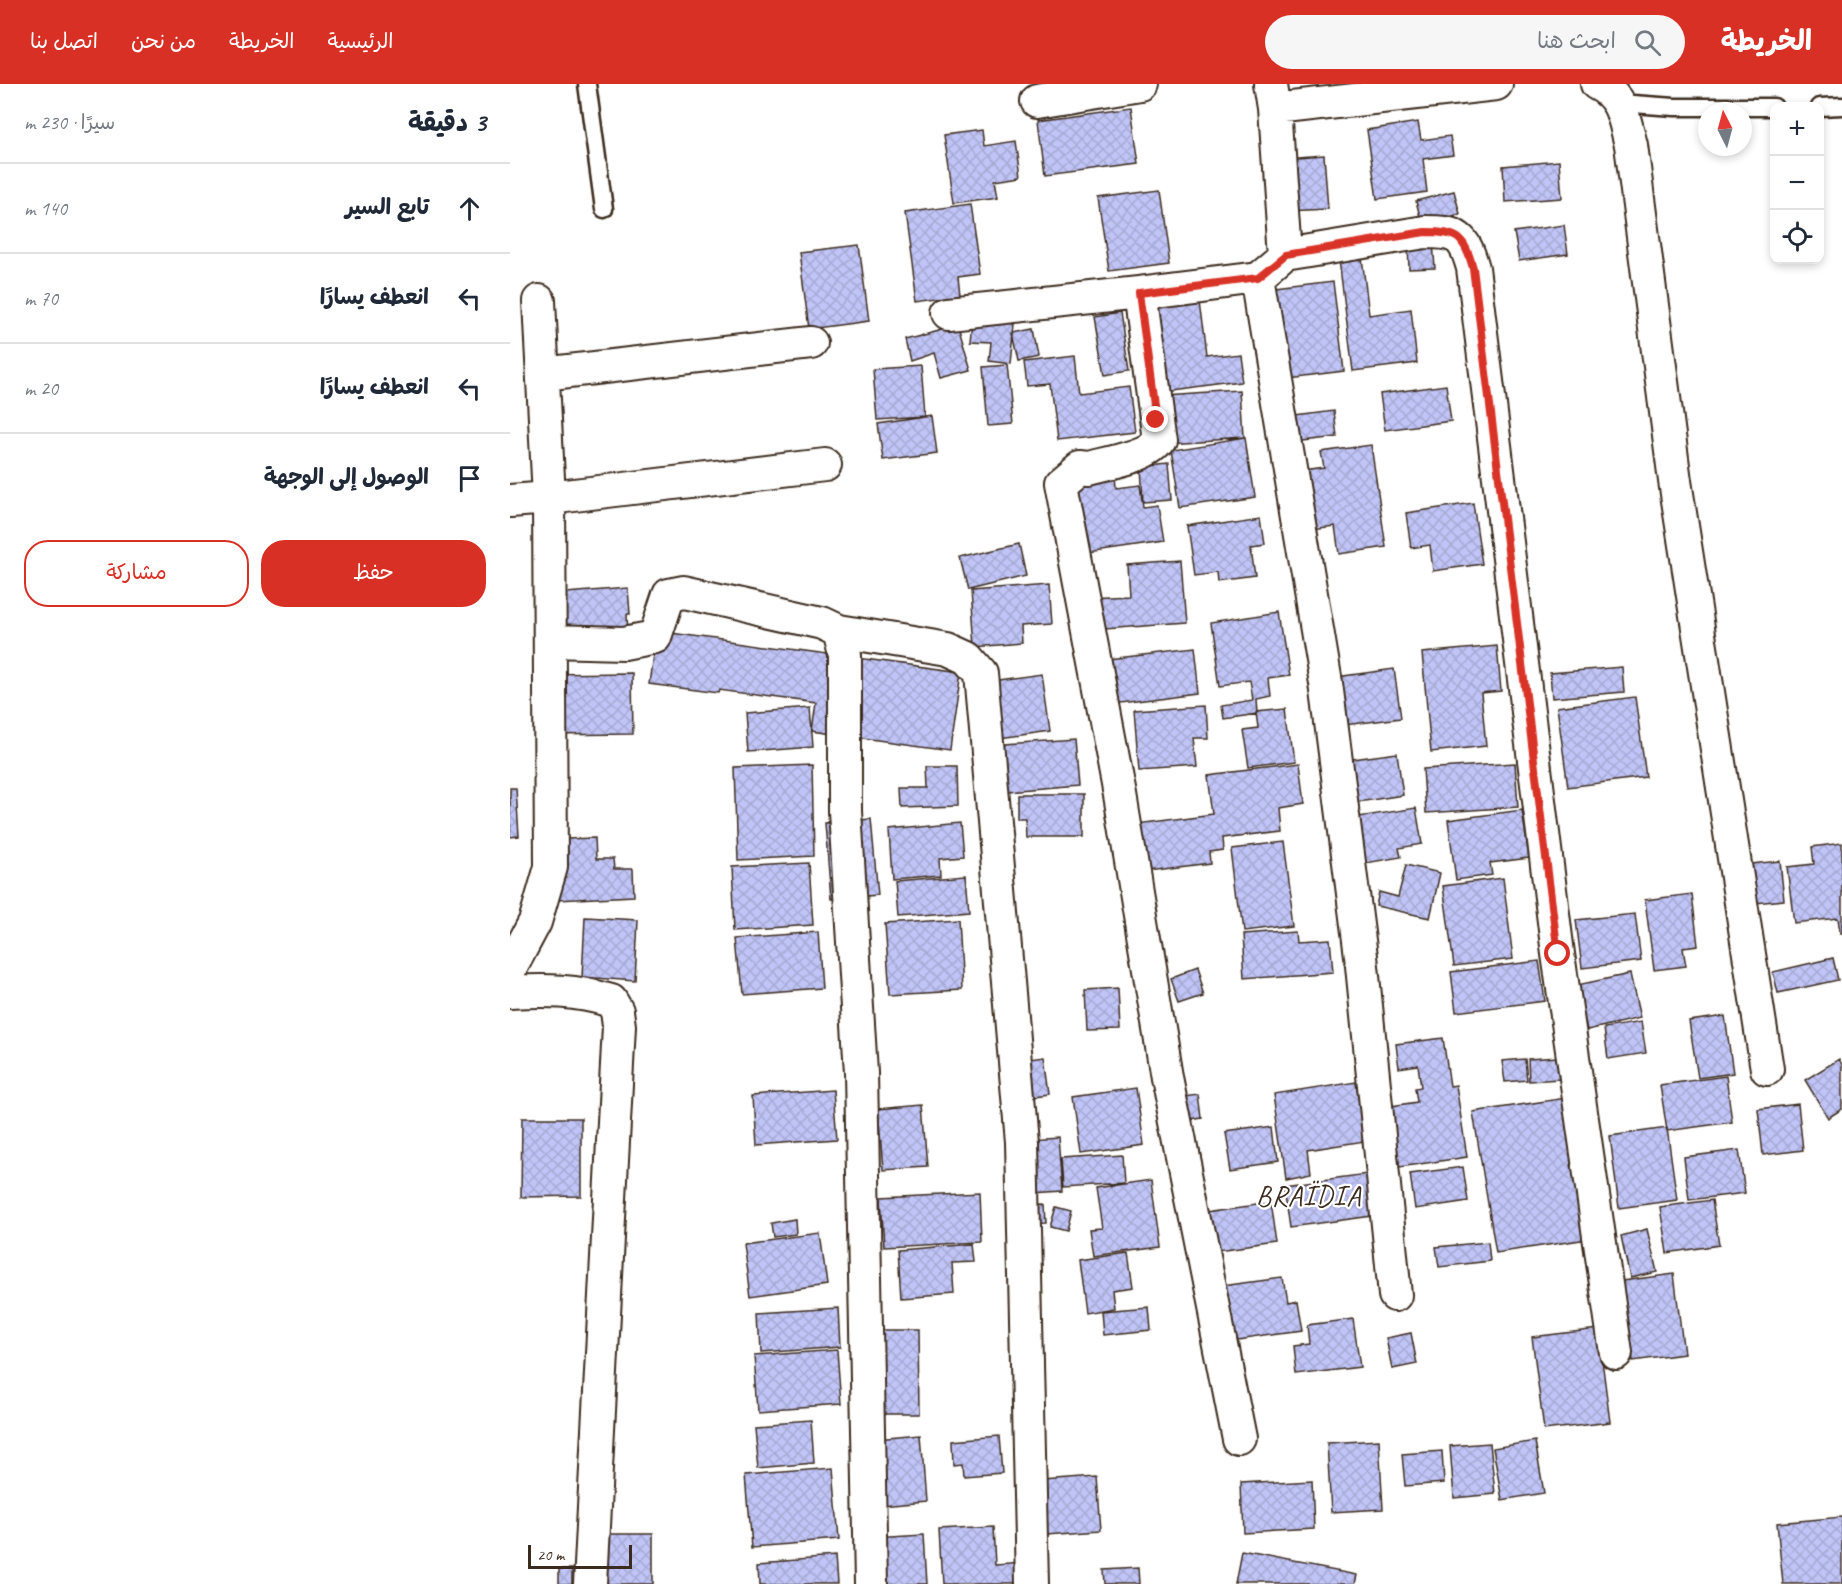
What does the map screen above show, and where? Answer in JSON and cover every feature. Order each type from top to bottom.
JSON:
[{"type":"street","points":[[1037,101],[1140,84]]},
{"type":"street","points":[[1286,255],[1273,97],[1496,84]]},
{"type":"street","points":[[1608,94],[1631,145],[1675,481],[1767,1069]]},
{"type":"street","points":[[949,313],[1258,278],[1286,255],[1425,232],[1442,232],[1458,237],[1467,248],[1473,268],[1558,954],[1616,1353]]},
{"type":"street","points":[[1258,278],[1326,683],[1360,956],[1395,1295]]},
{"type":"street","points":[[1139,293],[1159,440],[1147,451],[1089,468],[1080,467],[1061,483],[1120,795],[1167,1077],[1239,1439]]},
{"type":"street","points":[[510,969],[535,922],[552,867],[549,498],[539,301]]},
{"type":"street","points":[[543,375],[811,343]]},
{"type":"street","points":[[510,501],[825,465]]},
{"type":"street","points":[[550,641],[624,643],[655,637],[669,595],[684,592],[822,623],[839,631],[948,650],[968,658],[981,673],[1022,1142],[1032,1584]]},
{"type":"street","points":[[839,631],[845,655],[845,811],[861,1073],[871,1584]]},
{"type":"street","points":[[510,992],[558,990],[591,994],[611,1001],[617,1011],[619,1026],[590,1584]]},
{"type":"lane","points":[[587,84],[604,209]]},
{"type":"lane","points":[[1608,94],[1674,107],[1770,107]]},
{"type":"lane","points":[[1824,106],[1842,106]]},
{"type":"building","points":[[1131,107],[1139,164],[1045,176],[1038,120]]},
{"type":"building","points":[[1418,122],[1421,140],[1450,136],[1453,155],[1423,159],[1427,192],[1377,199],[1367,130]]},
{"type":"building","points":[[982,130],[984,146],[1016,141],[1021,176],[995,180],[998,197],[954,203],[944,135]]},
{"type":"building","points":[[1324,155],[1328,209],[1286,211],[1283,158]]},
{"type":"building","points":[[1559,161],[1562,198],[1505,202],[1503,166]]},
{"type":"building","points":[[1159,190],[1169,263],[1109,271],[1098,198]]},
{"type":"building","points":[[1454,191],[1460,214],[1422,224],[1416,201]]},
{"type":"building","points":[[970,204],[980,274],[958,277],[960,295],[917,301],[905,213]]},
{"type":"building","points":[[1564,225],[1568,254],[1519,261],[1514,232]]},
{"type":"building","points":[[1433,242],[1435,268],[1409,269],[1408,244]]},
{"type":"building","points":[[859,245],[869,321],[809,329],[799,252]]},
{"type":"building","points":[[1361,249],[1369,315],[1411,309],[1417,363],[1353,371],[1338,252]]},
{"type":"building","points":[[1333,282],[1344,371],[1279,379],[1268,290]]},
{"type":"building","points":[[1199,292],[1207,357],[1238,353],[1242,382],[1155,393],[1143,299]]},
{"type":"building","points":[[1120,313],[1129,371],[1105,375],[1095,317]]},
{"type":"building","points":[[972,320],[1015,324],[1011,364],[989,361],[991,342],[970,341]]},
{"type":"building","points":[[958,325],[971,370],[941,378],[934,353],[910,361],[905,339]]},
{"type":"building","points":[[1034,329],[1039,357],[1019,361],[1013,333]]},
{"type":"building","points":[[1075,356],[1079,393],[1129,387],[1135,432],[1057,441],[1050,384],[1027,386],[1024,362]]},
{"type":"building","points":[[1007,365],[1013,424],[988,426],[983,367]]},
{"type":"building","points":[[921,366],[925,417],[877,420],[873,369]]},
{"type":"building","points":[[1446,385],[1451,421],[1385,430],[1380,394]]},
{"type":"building","points":[[1242,391],[1245,438],[1165,443],[1162,396]]},
{"type":"building","points":[[1334,411],[1337,437],[1286,443],[1282,418]]},
{"type":"building","points":[[932,416],[937,453],[883,460],[878,424]]},
{"type":"building","points":[[1246,438],[1255,497],[1180,508],[1171,450]]},
{"type":"building","points":[[1371,445],[1386,547],[1339,554],[1335,526],[1312,529],[1303,471],[1324,468],[1321,452]]},
{"type":"building","points":[[1169,464],[1172,500],[1143,502],[1141,467]]},
{"type":"building","points":[[1115,475],[1116,488],[1140,485],[1143,507],[1157,505],[1163,542],[1075,555],[1065,482]]},
{"type":"building","points":[[1473,503],[1482,564],[1433,571],[1430,545],[1411,548],[1406,513]]},
{"type":"building","points":[[1261,515],[1265,543],[1251,545],[1255,578],[1219,583],[1218,572],[1194,575],[1187,526]]},
{"type":"building","points":[[1019,544],[1026,576],[968,590],[960,558]]},
{"type":"building","points":[[1180,561],[1185,623],[1091,630],[1089,597],[1129,595],[1127,565]]},
{"type":"building","points":[[1049,585],[1052,624],[1021,626],[1022,643],[975,647],[971,591]]},
{"type":"building","points":[[628,588],[630,614],[627,614],[628,636],[556,641],[553,594]]},
{"type":"building","points":[[1279,612],[1289,675],[1268,678],[1270,696],[1256,699],[1257,713],[1223,718],[1221,705],[1252,700],[1249,682],[1220,686],[1211,623]]},
{"type":"building","points":[[656,631],[961,672],[950,750],[812,731],[816,703],[719,690],[718,693],[649,684]]},
{"type":"building","points":[[1497,646],[1501,691],[1481,693],[1486,746],[1431,752],[1422,653]]},
{"type":"building","points":[[1195,649],[1200,693],[1097,706],[1091,661]]},
{"type":"building","points":[[1622,667],[1624,692],[1552,698],[1550,673]]},
{"type":"building","points":[[1394,669],[1401,718],[1336,726],[1329,678]]},
{"type":"building","points":[[632,673],[633,734],[542,735],[541,674]]},
{"type":"building","points":[[1042,674],[1050,731],[978,741],[970,684]]},
{"type":"building","points":[[1635,697],[1646,777],[1568,787],[1557,707]]},
{"type":"building","points":[[1206,705],[1208,738],[1194,738],[1197,767],[1139,771],[1134,710]]},
{"type":"building","points":[[810,708],[813,747],[748,752],[745,713]]},
{"type":"building","points":[[1287,709],[1294,762],[1248,768],[1242,730],[1258,728],[1256,712]]},
{"type":"building","points":[[1074,739],[1078,785],[995,792],[991,745]]},
{"type":"building","points":[[1397,753],[1403,795],[1352,803],[1346,760]]},
{"type":"building","points":[[1515,763],[1518,807],[1426,813],[1423,769]]},
{"type":"building","points":[[1298,764],[1303,804],[1278,808],[1280,831],[1222,838],[1223,850],[1209,852],[1210,863],[1131,873],[1113,827],[1214,814],[1209,775]]},
{"type":"building","points":[[812,765],[814,856],[738,860],[735,768]]},
{"type":"building","points":[[927,766],[957,766],[958,806],[902,808],[901,788],[928,788]]},
{"type":"building","points":[[510,788],[516,788],[519,836],[510,837]]},
{"type":"building","points":[[1017,794],[1084,794],[1084,837],[1026,837],[1025,818],[1017,818]]},
{"type":"building","points":[[1416,808],[1422,844],[1399,848],[1401,857],[1366,863],[1358,817]]},
{"type":"building","points":[[1522,810],[1529,858],[1490,863],[1492,875],[1456,880],[1448,820]]},
{"type":"building","points":[[871,819],[878,895],[831,899],[825,823]]},
{"type":"building","points":[[960,823],[963,856],[940,858],[941,875],[892,879],[889,830]]},
{"type":"building","points":[[595,838],[596,859],[613,859],[614,869],[633,869],[634,896],[538,901],[535,840]]},
{"type":"building","points":[[1283,842],[1294,926],[1242,932],[1232,848]]},
{"type":"building","points":[[1842,843],[1842,933],[1840,933],[1838,918],[1794,923],[1787,867],[1814,864],[1812,847]]},
{"type":"building","points":[[1780,861],[1784,900],[1745,904],[1741,865]]},
{"type":"building","points":[[809,863],[813,925],[735,930],[732,867]]},
{"type":"building","points":[[1406,865],[1440,873],[1430,918],[1376,906],[1379,892],[1398,897]]},
{"type":"building","points":[[966,875],[969,911],[898,917],[895,881]]},
{"type":"building","points":[[1503,878],[1513,959],[1454,966],[1443,886]]},
{"type":"building","points":[[1692,894],[1698,946],[1683,948],[1686,966],[1654,970],[1645,900]]},
{"type":"building","points":[[1635,914],[1641,961],[1582,968],[1576,920]]},
{"type":"building","points":[[585,917],[638,920],[635,981],[582,977]]},
{"type":"building","points":[[958,919],[962,990],[890,994],[885,924]]},
{"type":"building","points":[[1298,931],[1299,941],[1330,939],[1333,972],[1244,979],[1241,935]]},
{"type":"building","points":[[818,932],[822,988],[742,994],[737,938]]},
{"type":"building","points":[[1833,958],[1838,980],[1778,993],[1773,972]]},
{"type":"building","points":[[1539,961],[1545,1001],[1456,1012],[1451,972]]},
{"type":"building","points":[[1195,970],[1203,993],[1179,1001],[1171,979]]},
{"type":"building","points":[[1630,974],[1640,1018],[1587,1030],[1577,985]]},
{"type":"building","points":[[1118,988],[1120,1030],[1087,1031],[1085,990]]},
{"type":"building","points":[[1725,1016],[1733,1073],[1698,1078],[1689,1021]]},
{"type":"building","points":[[1641,1022],[1646,1053],[1608,1059],[1604,1028]]},
{"type":"building","points":[[1443,1038],[1450,1086],[1456,1085],[1467,1157],[1393,1168],[1385,1107],[1417,1102],[1415,1088],[1421,1087],[1418,1065],[1399,1068],[1396,1044]]},
{"type":"building","points":[[1045,1057],[1050,1094],[1012,1099],[1007,1062]]},
{"type":"building","points":[[1558,1057],[1560,1079],[1529,1081],[1528,1059]]},
{"type":"building","points":[[1525,1059],[1527,1080],[1505,1082],[1502,1061]]},
{"type":"building","points":[[1839,1059],[1842,1065],[1842,1109],[1828,1118],[1805,1080]]},
{"type":"building","points":[[1726,1076],[1732,1122],[1667,1131],[1660,1085]]},
{"type":"building","points":[[1356,1082],[1365,1141],[1308,1150],[1311,1173],[1286,1178],[1274,1095]]},
{"type":"building","points":[[1136,1088],[1144,1145],[1081,1154],[1073,1097]]},
{"type":"building","points":[[833,1090],[837,1139],[756,1145],[753,1096]]},
{"type":"building","points":[[1200,1094],[1203,1119],[1172,1124],[1169,1098]]},
{"type":"building","points":[[1566,1098],[1587,1239],[1496,1253],[1473,1112]]},
{"type":"building","points":[[1798,1104],[1803,1150],[1763,1155],[1758,1109]]},
{"type":"building","points":[[923,1105],[928,1167],[883,1170],[878,1109]]},
{"type":"building","points":[[522,1118],[581,1118],[581,1196],[521,1197]]},
{"type":"building","points":[[1274,1127],[1278,1162],[1230,1169],[1224,1134]]},
{"type":"building","points":[[1667,1128],[1677,1200],[1619,1208],[1610,1136]]},
{"type":"building","points":[[1058,1137],[1062,1191],[1020,1194],[1015,1140]]},
{"type":"building","points":[[1739,1150],[1745,1193],[1689,1200],[1684,1157]]},
{"type":"building","points":[[1122,1155],[1124,1183],[1063,1187],[1061,1159]]},
{"type":"building","points":[[1463,1167],[1468,1201],[1415,1209],[1410,1174]]},
{"type":"building","points":[[1367,1174],[1372,1216],[1291,1227],[1285,1185]]},
{"type":"building","points":[[1151,1180],[1160,1247],[1093,1256],[1089,1229],[1102,1228],[1096,1188]]},
{"type":"building","points":[[980,1192],[982,1242],[884,1247],[881,1197]]},
{"type":"building","points":[[1712,1200],[1719,1245],[1667,1253],[1660,1207]]},
{"type":"building","points":[[1271,1201],[1277,1244],[1202,1254],[1196,1212]]},
{"type":"building","points":[[1045,1204],[1046,1223],[1023,1224],[1022,1205]]},
{"type":"building","points":[[1056,1207],[1071,1211],[1066,1231],[1050,1227]]},
{"type":"building","points":[[795,1219],[796,1234],[773,1237],[771,1223]]},
{"type":"building","points":[[1647,1229],[1657,1272],[1630,1278],[1621,1236]]},
{"type":"building","points":[[820,1233],[827,1285],[750,1296],[743,1243]]},
{"type":"building","points":[[1488,1242],[1490,1261],[1439,1267],[1436,1247]]},
{"type":"building","points":[[974,1244],[976,1262],[952,1263],[954,1294],[901,1298],[898,1250]]},
{"type":"building","points":[[1128,1253],[1133,1287],[1112,1290],[1114,1308],[1085,1313],[1078,1260]]},
{"type":"building","points":[[1674,1274],[1684,1354],[1633,1361],[1622,1281]]},
{"type":"building","points":[[1282,1278],[1286,1302],[1296,1300],[1301,1331],[1216,1343],[1208,1288]]},
{"type":"building","points":[[1149,1307],[1151,1330],[1103,1335],[1101,1311]]},
{"type":"building","points":[[838,1308],[840,1347],[761,1353],[759,1313]]},
{"type":"building","points":[[1353,1319],[1360,1367],[1296,1375],[1293,1346],[1309,1344],[1307,1325]]},
{"type":"building","points":[[1598,1329],[1610,1422],[1544,1430],[1532,1337]]},
{"type":"building","points":[[875,1330],[918,1330],[919,1414],[870,1414]]},
{"type":"building","points":[[1411,1333],[1417,1364],[1392,1369],[1386,1338]]},
{"type":"building","points":[[837,1350],[841,1404],[758,1410],[754,1356]]},
{"type":"building","points":[[811,1420],[814,1463],[758,1468],[754,1424]]},
{"type":"building","points":[[921,1435],[926,1501],[881,1505],[876,1439]]},
{"type":"building","points":[[999,1436],[1002,1473],[964,1476],[963,1463],[954,1464],[953,1440]]},
{"type":"building","points":[[1379,1440],[1383,1509],[1331,1512],[1327,1443]]},
{"type":"building","points":[[1535,1441],[1544,1493],[1502,1500],[1493,1448]]},
{"type":"building","points":[[1490,1443],[1495,1494],[1454,1498],[1450,1446]]},
{"type":"building","points":[[1442,1451],[1444,1483],[1405,1486],[1402,1454]]},
{"type":"building","points":[[833,1468],[839,1540],[752,1547],[746,1475]]},
{"type":"building","points":[[1097,1477],[1101,1530],[1033,1535],[1029,1482]]},
{"type":"building","points":[[1312,1480],[1314,1529],[1243,1533],[1241,1484]]},
{"type":"building","points":[[1842,1517],[1842,1584],[1783,1584],[1777,1523]]},
{"type":"building","points":[[993,1527],[995,1565],[1026,1563],[1027,1584],[942,1584],[939,1530]]},
{"type":"building","points":[[599,1534],[653,1534],[653,1584],[599,1584]]},
{"type":"building","points":[[924,1534],[927,1584],[876,1584],[873,1537]]},
{"type":"building","points":[[1242,1553],[1357,1575],[1355,1584],[1236,1584]]},
{"type":"building","points":[[835,1557],[837,1584],[760,1584],[759,1563]]},
{"type":"building","points":[[1138,1568],[1139,1584],[1105,1584],[1104,1570]]},
{"type":"building","points":[[559,1569],[572,1569],[572,1584],[559,1584]]},
{"type":"district","name":"BRAÏDIA","points":[[1309,1195]]},
{"type":"route","points":[[1156,420],[1139,293],[1258,278],[1286,255],[1425,232],[1442,232],[1458,237],[1467,248],[1473,268],[1558,954]]}]
